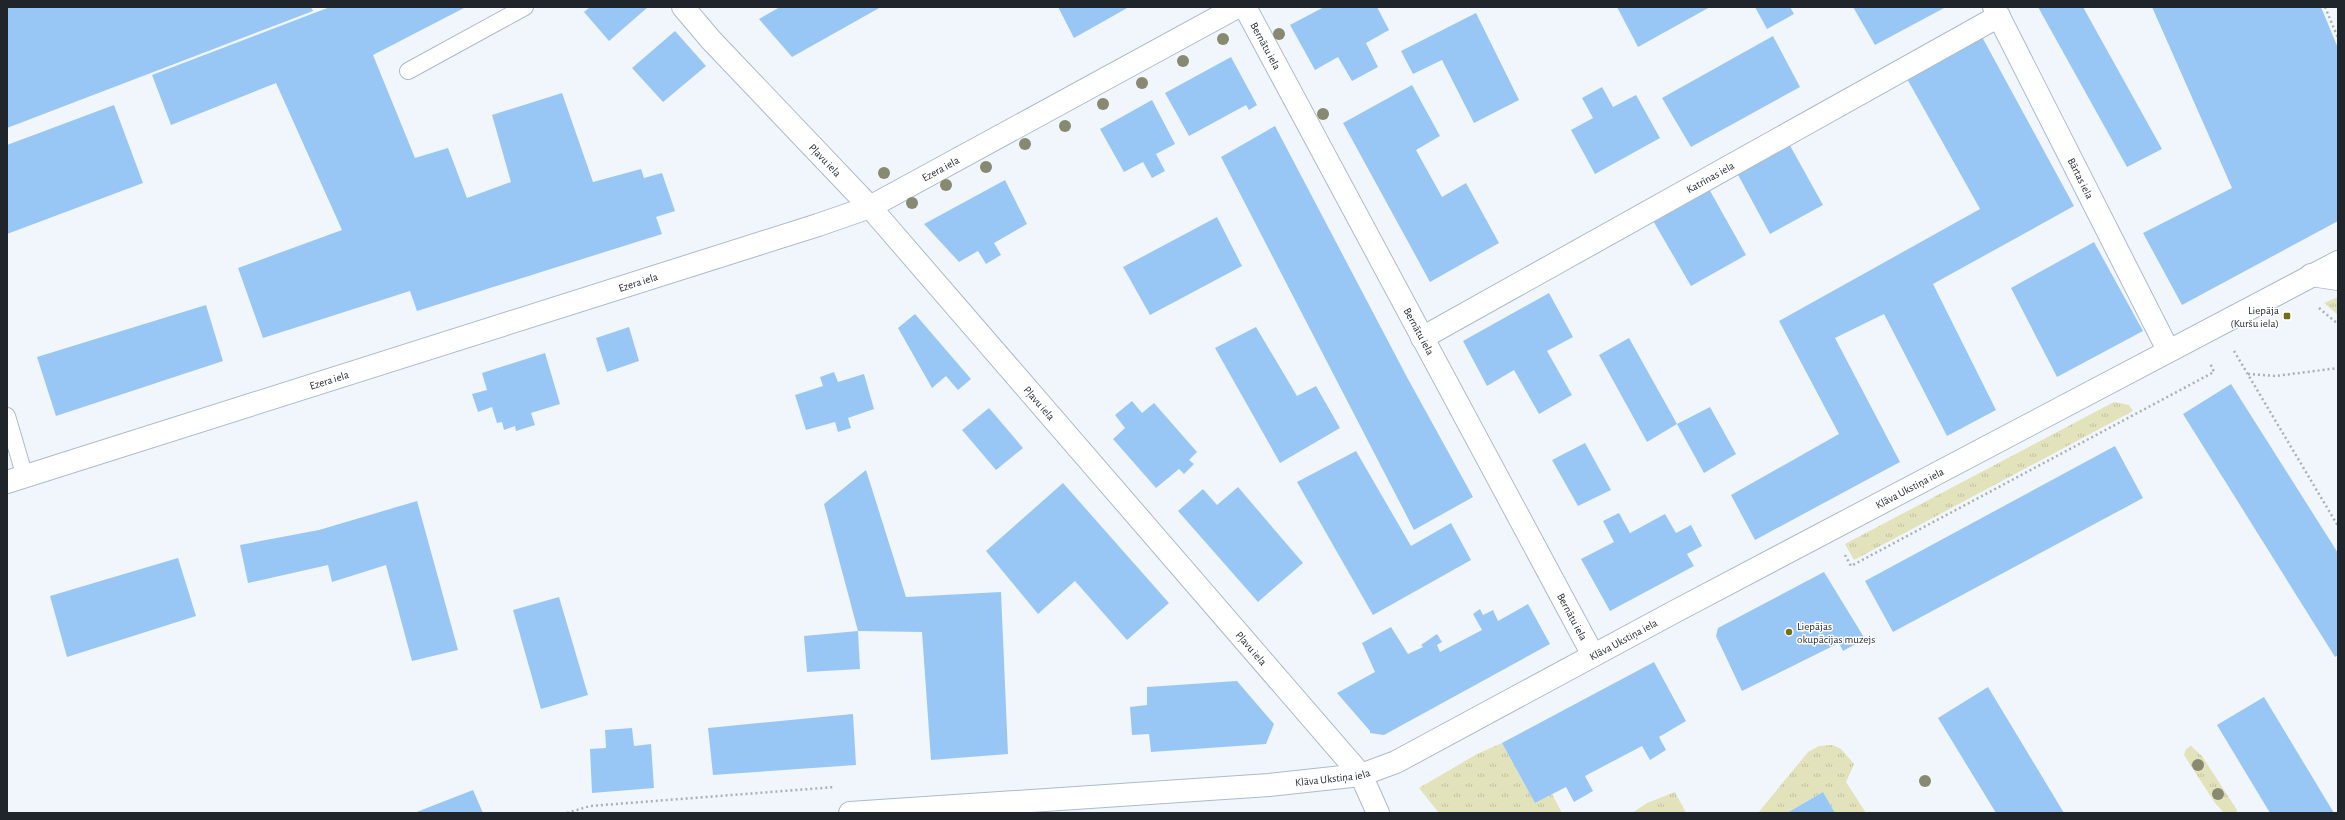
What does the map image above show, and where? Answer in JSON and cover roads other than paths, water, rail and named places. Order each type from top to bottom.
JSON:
[{"type":"street","name":"Pļavu iela","points":[[683,7],[711,40],[870,207],[1361,775],[1378,813]]},
{"type":"street","name":"Ezera iela","points":[[16,480],[818,226],[870,207],[1237,7]]},
{"type":"street","name":"Bernātu iela","points":[[1245,7],[1593,655]]},
{"type":"street","name":"Katrīnas iela","points":[[1422,338],[1996,11]]},
{"type":"street","name":"Bārtas iela","points":[[1996,11],[2168,350]]},
{"type":"street","name":"Klāva Ukstiņa iela","points":[[850,813],[1268,785],[1361,775],[1396,762],[1593,655],[2168,350],[2338,262]]},
{"type":"street","points":[[2311,275],[2338,279]]},
{"type":"lane","points":[[408,71],[525,7]]},
{"type":"lane","points":[[7,416],[16,480]]},
{"type":"place","name":"Liepāja (Kuršu iela)","points":[[2287,316]]},
{"type":"place","name":"Liepājas okupācijas muzejs","points":[[1789,632]]}]
